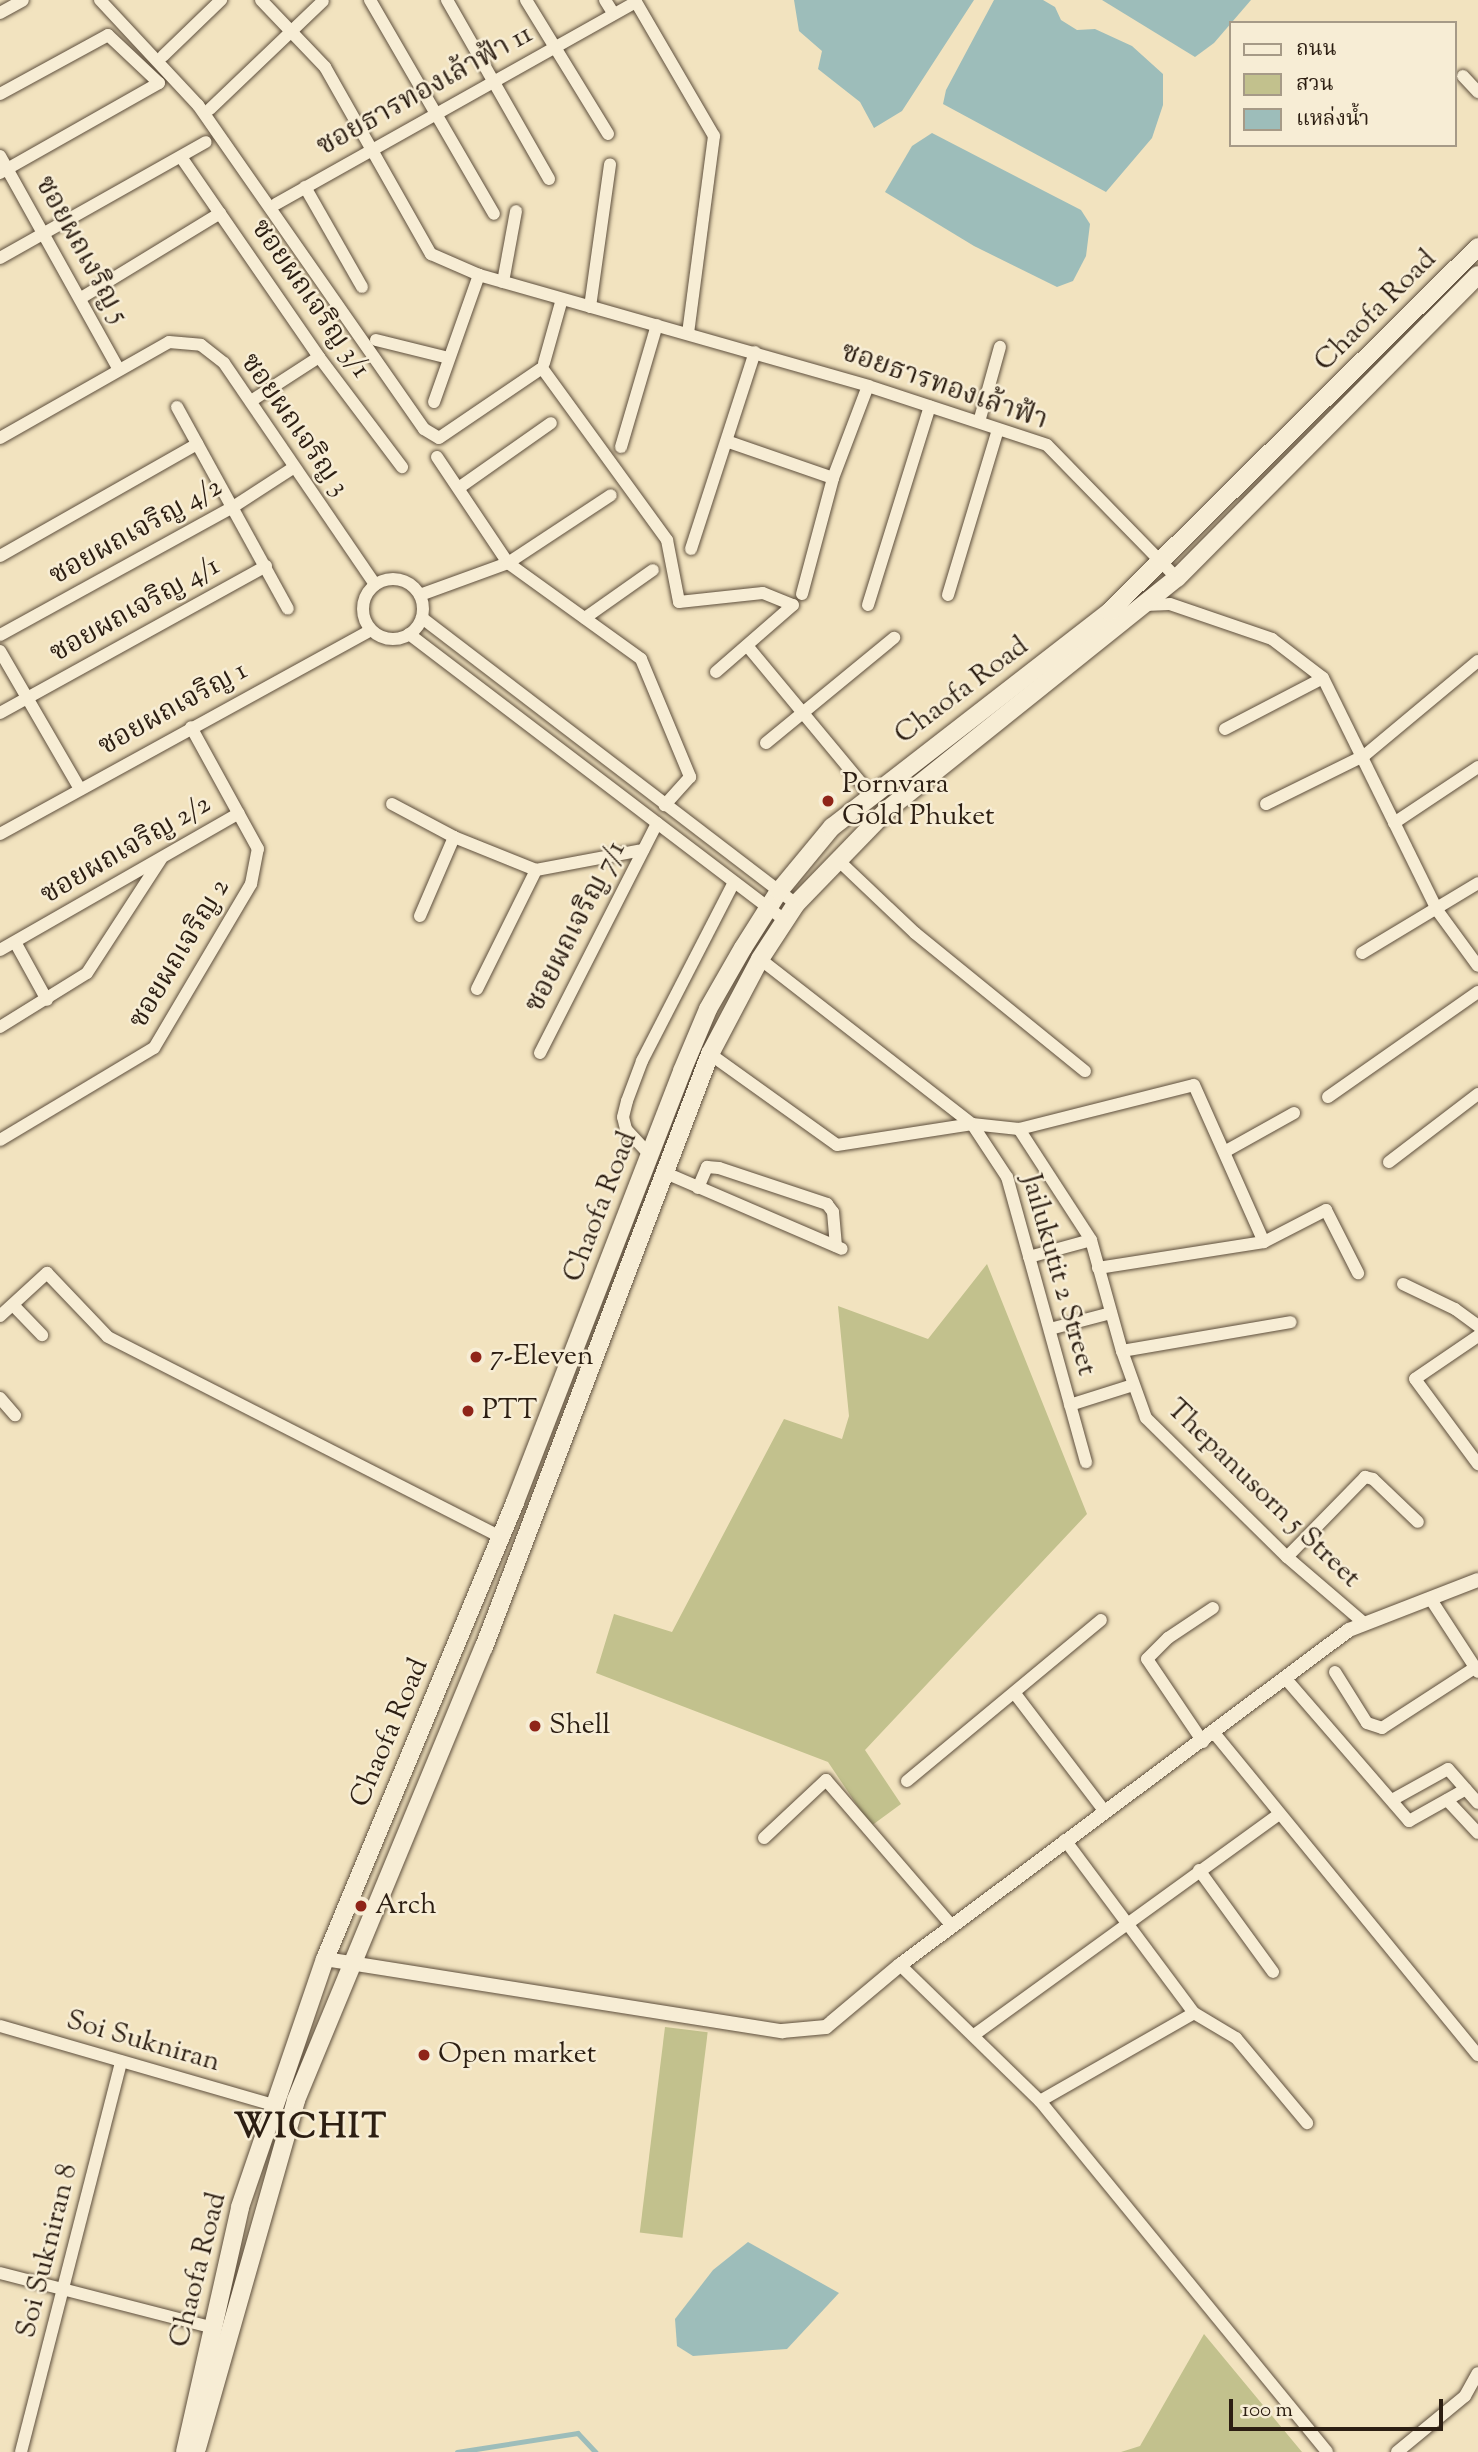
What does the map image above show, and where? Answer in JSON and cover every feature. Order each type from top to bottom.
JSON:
[{"type":"main road","name":"Chaofa Road","points":[[185,2452],[240,2207],[324,1959],[501,1537],[708,1009],[779,891],[832,827],[870,794],[1109,612],[1478,247]]},
{"type":"main road","name":"Chaofa Road","points":[[196,2452],[296,2100],[484,1647],[668,1174],[710,1054],[760,959],[796,904],[887,810],[1177,578],[1478,275]]},
{"type":"street","points":[[0,13],[23,0]]},
{"type":"street","points":[[100,0],[198,105],[424,429],[439,438],[542,368],[667,540],[679,602],[763,593],[793,606],[749,648],[716,672]]},
{"type":"street","points":[[163,55],[221,0]]},
{"type":"street","points":[[261,0],[325,67],[373,146]]},
{"type":"street","points":[[370,0],[494,214]]},
{"type":"street","points":[[447,0],[549,179]]},
{"type":"street","points":[[526,0],[608,134]]},
{"type":"street","points":[[605,0],[613,13]]},
{"type":"street","points":[[211,108],[293,33],[323,1]]},
{"type":"street","name":"ซอยธารทองเล้าฟ้า 11","points":[[276,204],[373,146],[636,2],[714,136],[688,333]]},
{"type":"street","points":[[0,94],[108,35],[159,83],[4,171]]},
{"type":"street","points":[[1463,76],[1478,92]]},
{"type":"street","points":[[0,258],[206,142]]},
{"type":"street","name":"ซอยธารทองเล้าฟ้า","points":[[373,146],[431,254],[479,275],[869,386],[1047,445],[1177,578]]},
{"type":"street","name":"ซอยผถเงริญ 5","points":[[0,156],[4,171],[44,234],[118,368]]},
{"type":"street","name":"ซอยผถเจริญ 3/1","points":[[181,157],[319,357],[402,467]]},
{"type":"street","points":[[590,307],[610,164]]},
{"type":"street","points":[[304,187],[362,287]]},
{"type":"street","points":[[503,282],[516,211]]},
{"type":"street","points":[[81,298],[220,213]]},
{"type":"street","points":[[433,402],[479,275]]},
{"type":"street","points":[[544,363],[562,299]]},
{"type":"street","points":[[621,447],[657,325]]},
{"type":"street","points":[[376,340],[449,358]]},
{"type":"street","name":"ซอยผถเจริญ 3","points":[[0,438],[118,368],[169,342],[201,345],[223,363],[251,401],[293,468],[375,584]]},
{"type":"street","points":[[979,422],[1000,347]]},
{"type":"street","points":[[691,549],[729,442],[755,352]]},
{"type":"street","points":[[251,401],[319,357]]},
{"type":"street","points":[[802,594],[833,478],[869,386]]},
{"type":"street","points":[[869,605],[930,406]]},
{"type":"street","points":[[177,407],[288,609]]},
{"type":"street","points":[[460,487],[551,423]]},
{"type":"street","points":[[948,595],[998,429]]},
{"type":"street","points":[[729,442],[833,478]]},
{"type":"street","points":[[0,556],[197,444]]},
{"type":"street","points":[[437,457],[460,487],[508,563],[641,659],[690,776],[665,805]]},
{"type":"street","name":"ซอยผถเจริญ 4/2","points":[[0,635],[233,507],[293,468]]},
{"type":"street","points":[[420,595],[508,563],[611,495]]},
{"type":"street","name":"ซอยผถเจริญ 4/1","points":[[0,713],[266,566]]},
{"type":"street","points":[[585,618],[653,570]]},
{"type":"street","points":[[405,581],[420,595],[422,618],[409,634],[393,639],[372,630],[363,612],[368,592],[375,584],[405,581]]},
{"type":"street","points":[[1145,605],[1170,604],[1272,639],[1324,678],[1365,755],[1394,823],[1437,910],[1478,966]]},
{"type":"street","points":[[422,618],[796,904]]},
{"type":"street","name":"ซอยผถเจริญ 1","points":[[0,834],[372,630]]},
{"type":"street","points":[[409,634],[785,920]]},
{"type":"street","points":[[766,743],[894,638]]},
{"type":"street","points":[[749,648],[870,794]]},
{"type":"street","name":"ซอยผถเจริญ 4/1","points":[[0,650],[29,696],[80,789]]},
{"type":"street","points":[[1266,804],[1365,755],[1478,661]]},
{"type":"street","points":[[1226,729],[1324,678]]},
{"type":"street","name":"ซอยผถเจริญ 2","points":[[0,1140],[154,1048],[251,884],[258,849],[191,727]]},
{"type":"street","points":[[1394,823],[1478,767]]},
{"type":"street","points":[[392,804],[454,837],[536,870],[643,850]]},
{"type":"street","name":"ซอยผถเจริญ 2/2","points":[[0,950],[239,813]]},
{"type":"street","name":"ซอยผถเจริญ 7/1","points":[[540,1053],[657,823]]},
{"type":"street","points":[[420,916],[454,837]]},
{"type":"street","points":[[0,1027],[87,973],[163,856]]},
{"type":"street","points":[[838,860],[915,933],[1085,1071]]},
{"type":"street","points":[[477,989],[536,870]]},
{"type":"street","points":[[649,1154],[626,1129],[623,1117],[627,1101],[642,1060],[734,882]]},
{"type":"street","points":[[1362,953],[1478,883]]},
{"type":"street","points":[[15,942],[47,1000]]},
{"type":"street","name":"Jailukutit 2 Street","points":[[760,959],[972,1124],[1007,1177],[1087,1462]]},
{"type":"street","points":[[1328,1097],[1478,992]]},
{"type":"street","points":[[710,1054],[837,1145],[972,1124],[1019,1129],[1194,1085],[1226,1151],[1264,1242]]},
{"type":"street","points":[[1389,1162],[1478,1094]]},
{"type":"street","points":[[1226,1151],[1294,1113]]},
{"type":"street","name":"Thepanusorn 5 Street","points":[[1019,1129],[1091,1240],[1122,1350],[1146,1418],[1287,1557],[1364,1623]]},
{"type":"street","points":[[668,1174],[698,1188],[839,1248],[833,1212],[827,1204],[719,1168],[707,1167],[698,1188]]},
{"type":"street","points":[[1098,1268],[1264,1242],[1326,1210],[1358,1273]]},
{"type":"street","points":[[1029,1257],[1091,1240]]},
{"type":"street","points":[[0,1316],[47,1273],[108,1337],[501,1537]]},
{"type":"street","points":[[1403,1284],[1455,1309],[1478,1326]]},
{"type":"street","points":[[13,1305],[43,1335]]},
{"type":"street","points":[[1050,1329],[1111,1313]]},
{"type":"street","points":[[1122,1350],[1291,1322]]},
{"type":"street","points":[[1478,1336],[1415,1379],[1478,1464]]},
{"type":"street","points":[[1070,1405],[1133,1385]]},
{"type":"street","points":[[0,1398],[15,1415]]},
{"type":"street","points":[[1287,1557],[1365,1477],[1373,1479],[1418,1522]]},
{"type":"street","points":[[324,1959],[782,2031],[826,2027],[900,1965],[1065,1840],[1364,1623],[1478,1580]]},
{"type":"street","points":[[1335,1672],[1367,1723],[1382,1728],[1476,1671],[1430,1598]]},
{"type":"street","points":[[1213,1608],[1168,1638],[1147,1659],[1209,1738],[1279,1814],[1478,2055]]},
{"type":"street","points":[[907,1781],[1016,1695],[1027,1677],[1101,1620]]},
{"type":"street","points":[[1286,1679],[1409,1821],[1466,1789]]},
{"type":"street","points":[[1016,1695],[1105,1812]]},
{"type":"street","points":[[1392,1800],[1448,1769],[1478,1802]]},
{"type":"street","points":[[764,1839],[826,1780],[952,1926]]},
{"type":"street","points":[[1447,1800],[1478,1833]]},
{"type":"street","points":[[974,2035],[1279,1814]]},
{"type":"street","points":[[1065,1840],[1125,1924],[1194,2012],[1236,2038],[1307,2123]]},
{"type":"street","points":[[1199,1870],[1272,1972]]},
{"type":"street","points":[[900,1965],[1040,2101],[1327,2452]]},
{"type":"street","points":[[1040,2101],[1194,2012]]},
{"type":"street","name":"Soi Sukniran","points":[[1,2030],[273,2105]]},
{"type":"street","name":"Soi Sukniran 8","points":[[21,2452],[121,2062]]},
{"type":"street","points":[[0,2273],[211,2327]]},
{"type":"street","points":[[1397,2452],[1465,2396],[1478,2373]]},
{"type":"green space","points":[[987,1264],[1087,1514],[865,1750],[901,1804],[871,1826],[828,1762],[596,1673],[614,1614],[672,1632],[784,1419],[842,1439],[849,1416],[838,1306],[928,1339]]},
{"type":"green space","points":[[665,2027],[708,2032],[682,2238],[640,2232]]},
{"type":"green space","points":[[1204,2334],[1302,2452],[1121,2452],[1140,2446]]},
{"type":"water","points":[[794,0],[974,0],[902,111],[874,128],[860,102],[818,69],[822,51],[799,31]]},
{"type":"water","points":[[994,0],[1043,0],[1055,7],[1061,20],[1077,30],[1095,29],[1132,46],[1163,74],[1163,105],[1152,138],[1106,192],[943,104],[946,90]]},
{"type":"water","points":[[1102,0],[1251,0],[1230,21],[1214,43],[1195,57]]},
{"type":"water","points":[[932,133],[1081,210],[1090,224],[1086,256],[1073,281],[1057,287],[974,246],[885,192],[912,146]]},
{"type":"water","points":[[748,2242],[839,2293],[787,2349],[693,2356],[677,2346],[675,2319],[713,2270]]},
{"type":"waterway","points":[[457,2452],[578,2433],[596,2452]]},
{"type":"place","name":"Pornvara Gold Phuket","points":[[828,801]]},
{"type":"place","name":"7-Eleven","points":[[476,1357]]},
{"type":"place","name":"PTT","points":[[468,1411]]},
{"type":"place","name":"Shell","points":[[535,1726]]},
{"type":"place","name":"Arch","points":[[361,1906]]},
{"type":"place","name":"Open market","points":[[424,2055]]},
{"type":"district","name":"WICHIT","points":[[311,2129]]}]
